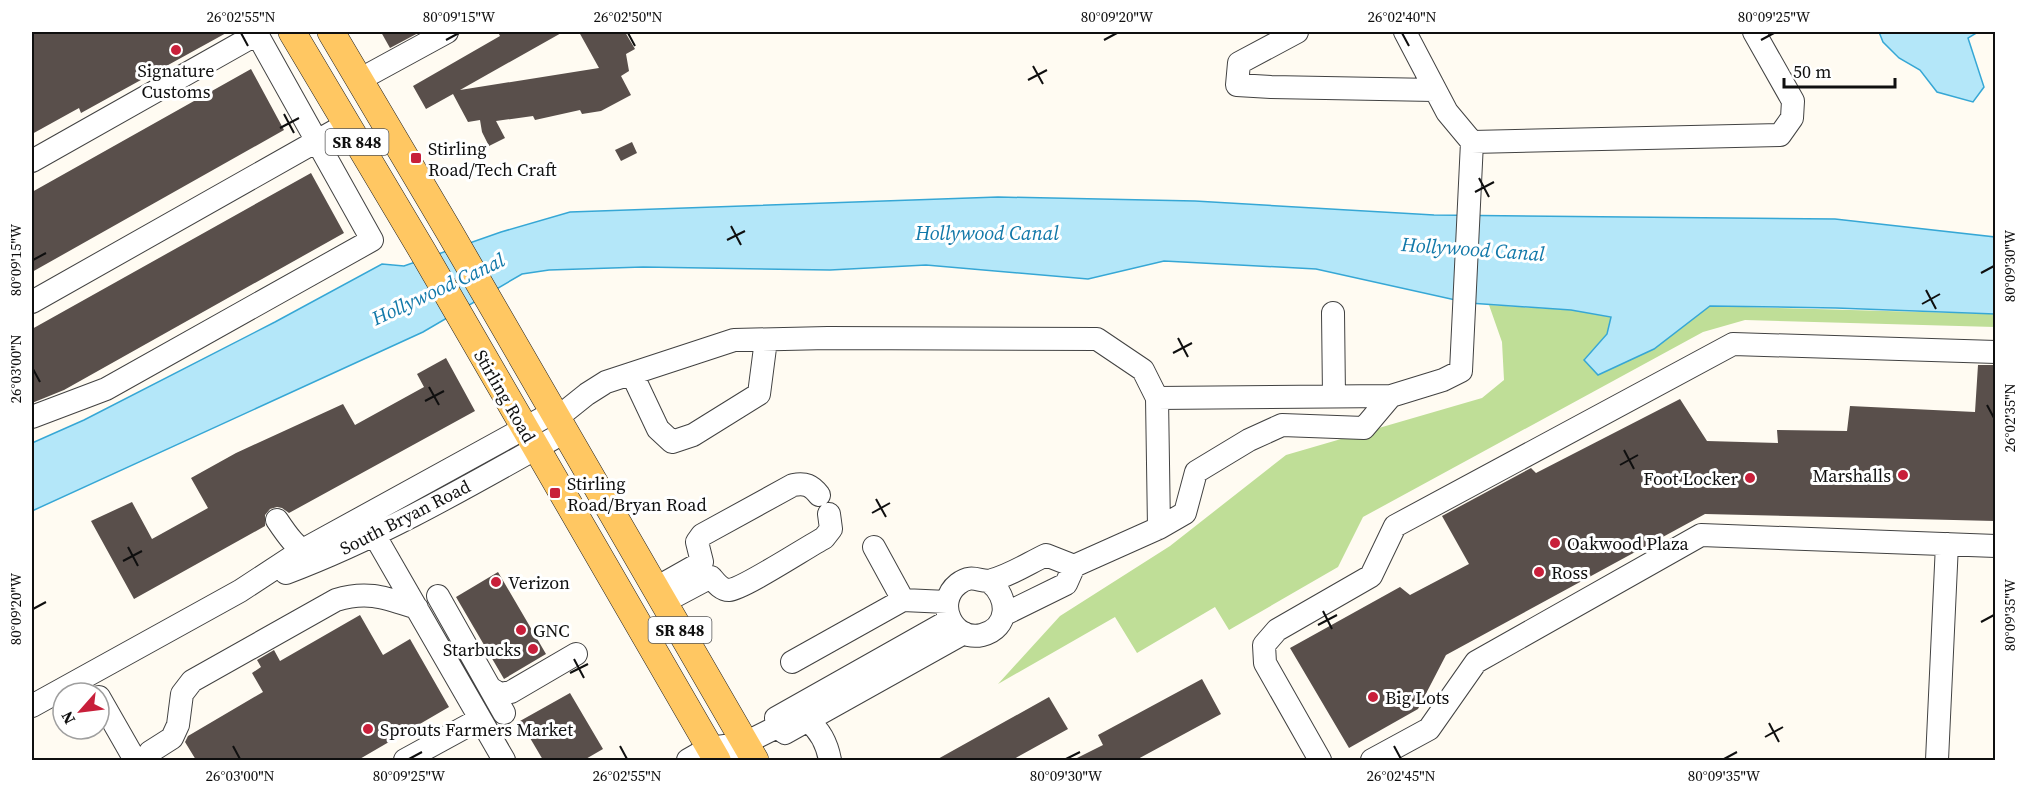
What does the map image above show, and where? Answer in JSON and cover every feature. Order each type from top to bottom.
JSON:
[{"type":"main road","name":"Stirling Road","points":[[337,34],[359,80],[660,595],[724,756]]},
{"type":"main road","name":"Stirling Road","points":[[296,38],[423,252],[529,439],[724,756]]},
{"type":"main road","points":[[296,38],[334,68],[359,80]]},
{"type":"main road","points":[[347,124],[359,126],[377,136],[406,158]]},
{"type":"street","points":[[1297,32],[1239,63],[1237,85],[1434,90]]},
{"type":"street","points":[[1159,528],[1157,398],[1391,396],[1443,380],[1461,371],[1472,142],[1447,112],[1405,32]]},
{"type":"street","points":[[1472,142],[1780,135],[1792,118],[1793,101],[1754,32]]},
{"type":"street","points":[[32,161],[256,33],[372,240],[106,389],[32,417]]},
{"type":"street","points":[[359,80],[438,34]]},
{"type":"street","points":[[32,302],[347,124]]},
{"type":"street","points":[[1333,313],[1334,396]]},
{"type":"street","points":[[632,374],[658,429],[672,442],[693,435],[759,394],[766,339]]},
{"type":"street","name":"South Bryan Road","points":[[310,556],[375,536],[559,421],[587,394],[606,382],[734,340],[1097,339],[1143,370],[1157,398]]},
{"type":"street","points":[[1320,760],[1265,663],[1264,645],[1277,630],[1371,576],[1395,526],[1733,344],[1995,352]]},
{"type":"street","points":[[1004,615],[1066,584],[1074,566],[1159,528],[1185,513],[1196,472],[1249,440],[1282,425],[1364,428],[1391,396]]},
{"type":"street","name":"South Bryan Road","points":[[105,681],[240,591],[529,439]]},
{"type":"street","points":[[804,483],[812,486],[824,504],[831,529],[824,538],[744,584],[729,590],[720,587],[706,569],[697,542],[702,536],[743,512],[793,485],[804,483]]},
{"type":"street","points":[[277,520],[288,537],[310,556]]},
{"type":"street","points":[[1372,760],[1429,729],[1476,662],[1701,535],[1995,546]]},
{"type":"street","points":[[375,536],[504,760]]},
{"type":"street","points":[[1937,760],[1947,544]]},
{"type":"street","points":[[874,547],[903,600],[954,618],[973,636],[992,631],[999,624],[1004,615],[1005,605],[1002,595],[990,582],[972,578],[963,580],[956,585],[954,618]]},
{"type":"street","points":[[990,582],[1046,555],[1074,566]]},
{"type":"street","points":[[660,595],[706,569]]},
{"type":"street","points":[[111,712],[143,756],[172,738],[178,725],[182,694],[192,681],[336,600],[354,594],[380,596],[417,608]]},
{"type":"street","points":[[438,596],[504,713]]},
{"type":"street","points":[[792,662],[903,600]]},
{"type":"street","points":[[954,618],[808,721],[785,733],[777,727],[776,718],[954,618]]},
{"type":"street","points":[[490,688],[500,694],[511,692],[576,654]]},
{"type":"street","name":"South Bryan Road","points":[[32,706],[51,700]]},
{"type":"street","points":[[405,760],[480,719]]},
{"type":"street","points":[[808,721],[817,728],[825,742],[830,760]]},
{"type":"street","points":[[724,756],[777,727]]},
{"type":"green space","points":[[1489,305],[1571,310],[1612,317],[1607,334],[1584,359],[1654,349],[1710,306],[1995,314],[1995,327],[1745,320],[1703,332],[1363,517],[1338,567],[1229,630],[1215,607],[1137,653],[1115,617],[998,684],[1060,616],[1170,546],[1286,455],[1482,398],[1504,380],[1502,342]]},
{"type":"water","points":[[1879,32],[1978,32],[1968,38],[1984,87],[1973,102],[1937,92],[1920,70],[1899,58],[1883,42]]},
{"type":"water","name":"Hollywood Canal","points":[[998,197],[1195,201],[1434,215],[1835,219],[1995,237],[1995,314],[1710,306],[1654,349],[1598,375],[1584,360],[1607,334],[1611,317],[1571,310],[1469,303],[1316,269],[1164,261],[1088,279],[926,265],[830,270],[643,267],[549,270],[522,274],[423,332],[32,511],[32,443],[84,420],[382,264],[404,266],[501,232],[570,212]]},
{"type":"building","points":[[32,32],[228,32],[81,113],[79,108],[32,134]]},
{"type":"building","points":[[381,32],[420,32],[390,48]]},
{"type":"building","points":[[498,32],[563,32],[460,90],[599,68],[579,32],[625,32],[635,49],[626,54],[629,71],[621,76],[631,95],[601,111],[582,114],[580,110],[535,120],[533,116],[496,121],[505,138],[489,146],[482,132],[480,120],[468,122],[453,94],[426,109],[413,86],[500,36]]},
{"type":"building","points":[[251,69],[284,130],[32,272],[32,192]]},
{"type":"building","points":[[632,142],[637,153],[621,161],[615,150]]},
{"type":"building","points":[[311,173],[344,233],[64,390],[32,403],[32,329]]},
{"type":"building","points":[[446,358],[475,411],[289,513],[282,508],[270,509],[265,515],[265,526],[134,599],[91,521],[132,502],[152,539],[208,508],[191,478],[236,453],[343,404],[355,425],[424,387],[417,374]]},
{"type":"building","name":"Oakwood Plaza","points":[[1978,365],[1995,365],[1995,521],[1705,514],[1446,655],[1418,709],[1349,748],[1290,648],[1400,587],[1410,595],[1469,564],[1442,516],[1531,468],[1536,473],[1680,399],[1707,441],[1778,443],[1777,430],[1847,431],[1850,406],[1975,412]]},
{"type":"building","points":[[498,572],[546,654],[504,679],[456,597]]},
{"type":"building","points":[[360,615],[383,655],[410,639],[449,707],[358,760],[196,760],[185,742],[188,736],[263,692],[252,673],[261,667],[257,660],[274,650],[280,661]]},
{"type":"building","points":[[1202,679],[1221,714],[1136,760],[1073,760],[1103,745],[1098,735]]},
{"type":"building","points":[[570,693],[603,749],[584,760],[543,760],[520,721]]},
{"type":"building","points":[[1049,697],[1068,729],[1012,760],[936,760]]},
{"type":"place","name":"Signature Customs","points":[[176,50]]},
{"type":"place","name":"Stirling Road/Tech Craft","points":[[416,158]]},
{"type":"place","name":"Marshalls","points":[[1903,475]]},
{"type":"place","name":"Foot Locker","points":[[1750,478]]},
{"type":"place","name":"Stirling Road/Bryan Road","points":[[555,493]]},
{"type":"place","name":"Oakwood Plaza","points":[[1555,543]]},
{"type":"place","name":"Ross","points":[[1539,572]]},
{"type":"place","name":"Verizon","points":[[496,582]]},
{"type":"place","name":"GNC","points":[[521,630]]},
{"type":"place","name":"Starbucks","points":[[533,649]]},
{"type":"place","name":"Big Lots","points":[[1373,697]]},
{"type":"place","name":"Sprouts Farmers Market","points":[[368,729]]}]
